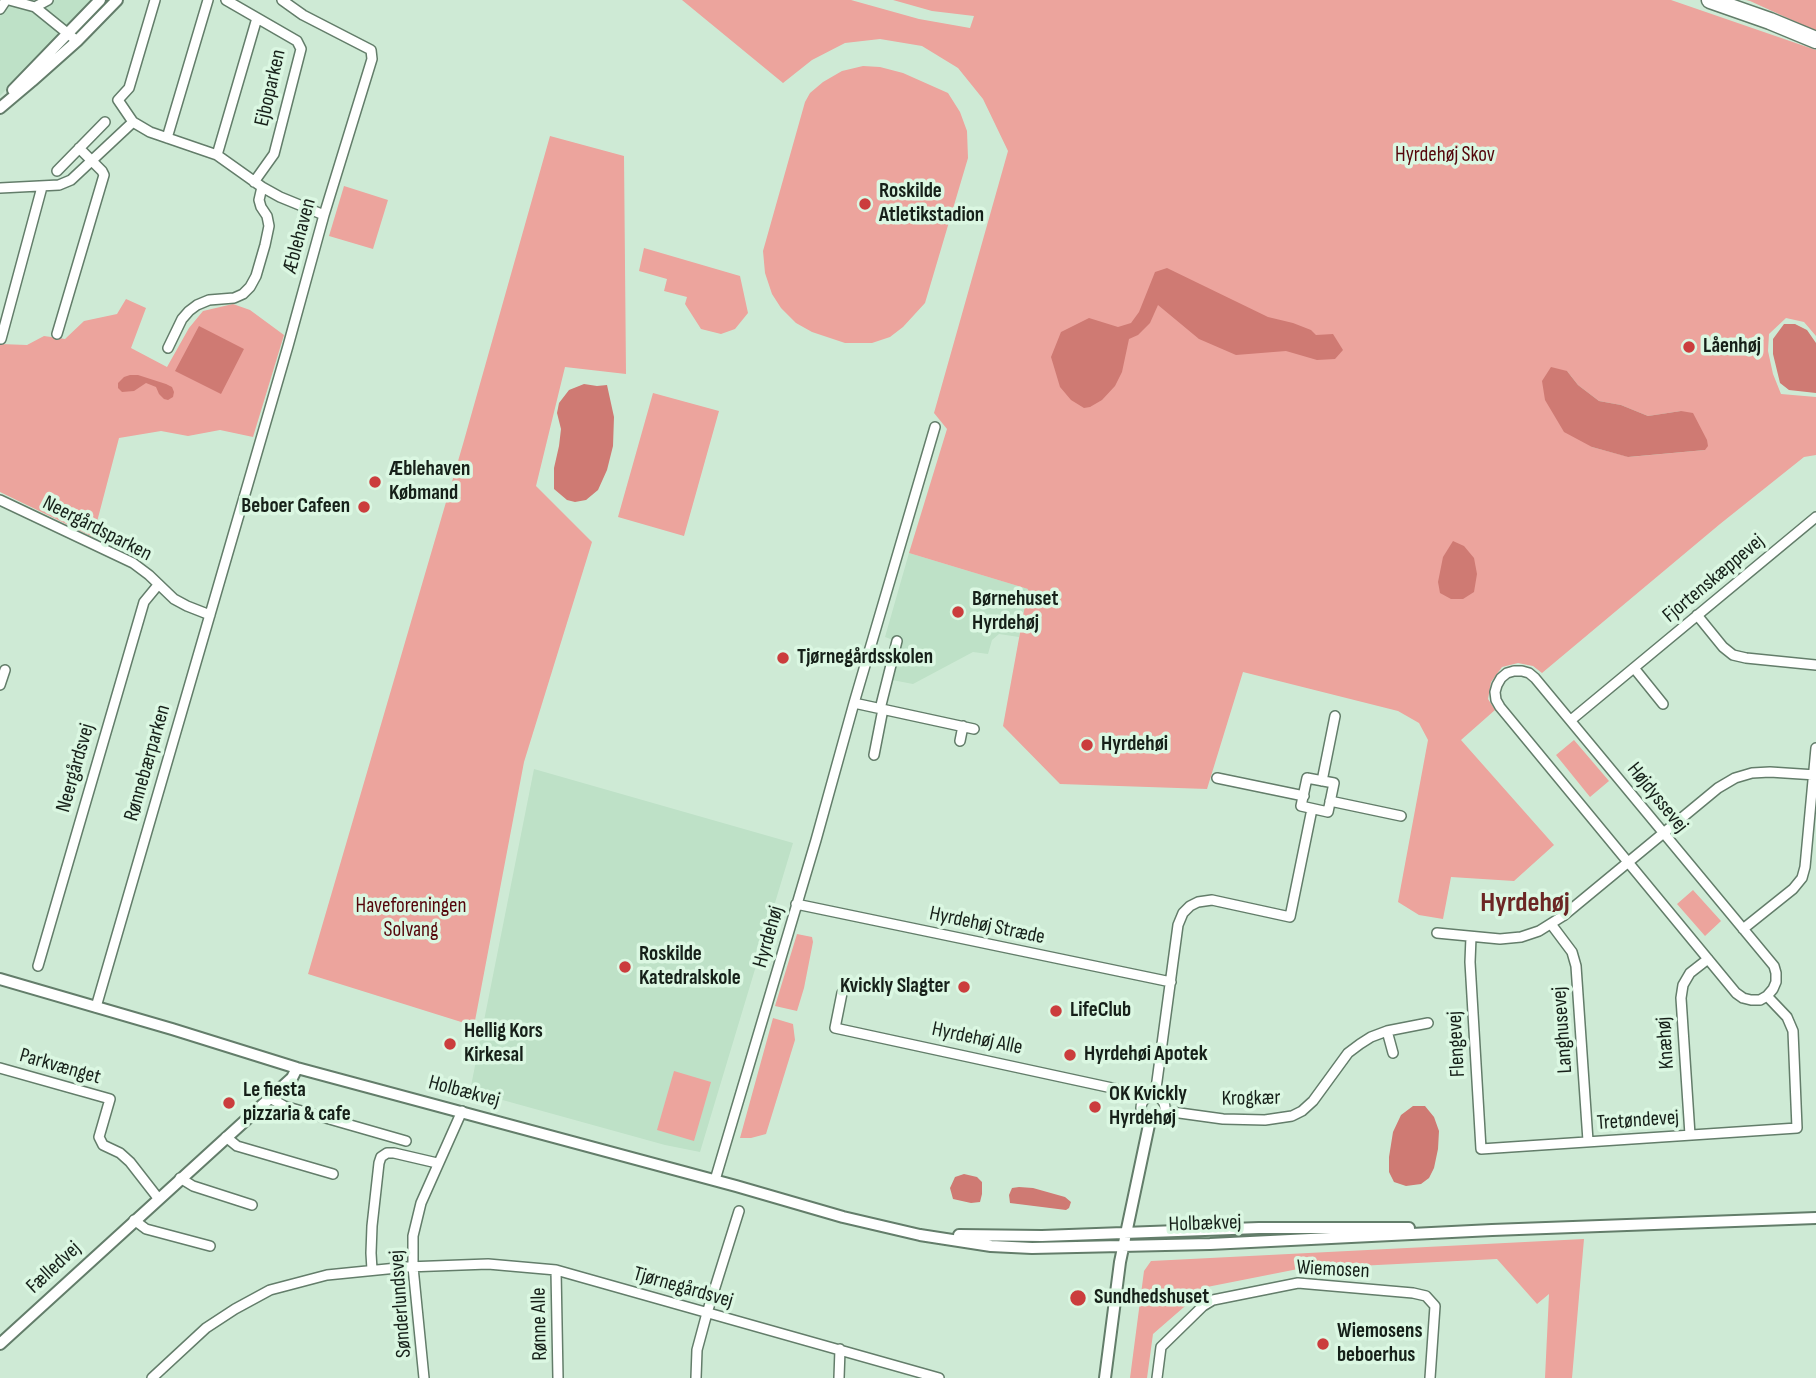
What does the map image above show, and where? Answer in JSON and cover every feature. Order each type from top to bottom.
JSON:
[{"type":"highway","points":[[1710,0],[1816,40]]},
{"type":"street","points":[[0,9],[7,0],[35,7],[72,37]]},
{"type":"street","points":[[35,7],[48,0]]},
{"type":"street","points":[[1,107],[32,81],[72,37],[100,0]]},
{"type":"street","points":[[72,37],[117,0]]},
{"type":"street","points":[[155,0],[129,88],[118,100],[133,122],[149,132],[217,155],[279,197],[324,215]]},
{"type":"street","points":[[167,138],[208,0]]},
{"type":"street","name":"Ejboparken","points":[[226,0],[297,41],[301,52],[274,154],[258,184]]},
{"type":"street","name":"Æblehaven","points":[[234,530],[324,215],[372,59],[371,50],[303,15],[282,0]]},
{"type":"street","name":"Ejboparken","points":[[217,155],[257,18]]},
{"type":"street","points":[[57,171],[105,122]]},
{"type":"street","points":[[0,188],[42,187],[71,180],[133,122]]},
{"type":"street","points":[[57,334],[104,175],[79,148]]},
{"type":"street","points":[[168,348],[182,319],[197,305],[209,300],[234,298],[250,287],[256,276],[269,226],[259,200],[258,184]]},
{"type":"street","points":[[1,340],[42,187]]},
{"type":"street","name":"Hyrdehøj","points":[[715,1180],[935,428]]},
{"type":"street","name":"Neergårdsparken","points":[[0,500],[132,563],[174,599],[210,615]]},
{"type":"street","name":"Fjortenskæppevej","points":[[1571,720],[1816,517]]},
{"type":"street","name":"Rønnebærparken","points":[[96,1007],[234,530]]},
{"type":"street","name":"Neergårdsvej","points":[[38,966],[144,602],[158,585]]},
{"type":"street","points":[[1697,615],[1733,655],[1816,665]]},
{"type":"street","points":[[874,755],[897,641]]},
{"type":"street","points":[[1634,667],[1663,704]]},
{"type":"street","points":[[0,685],[5,670]]},
{"type":"street","name":"Højdyssevej","points":[[1507,673],[1529,673],[1571,720],[1774,966],[1776,982],[1767,996],[1760,1000],[1751,1000],[1736,993],[1500,707],[1496,700],[1497,685],[1507,673]]},
{"type":"street","points":[[854,703],[974,729]]},
{"type":"street","points":[[1322,781],[1335,716]]},
{"type":"street","points":[[960,741],[963,726]]},
{"type":"street","points":[[1744,929],[1793,889],[1802,878],[1816,748]]},
{"type":"street","points":[[1437,933],[1500,939],[1521,937],[1539,931],[1718,788],[1735,778],[1770,772],[1815,775]]},
{"type":"street","points":[[1217,778],[1304,796]]},
{"type":"street","points":[[1307,778],[1334,783],[1328,812],[1301,806],[1304,796],[1307,778]]},
{"type":"street","points":[[1330,802],[1401,816]]},
{"type":"street","points":[[1155,1096],[1178,925],[1183,913],[1198,902],[1212,900],[1290,917],[1312,808]]},
{"type":"street","name":"Hyrdehøj Stræde","points":[[796,904],[1171,982]]},
{"type":"street","name":"Langhusevej","points":[[1551,924],[1572,952],[1576,966],[1588,1142]]},
{"type":"street","name":"Flengevej","points":[[1471,937],[1470,961],[1481,1149]]},
{"type":"street","name":"Knæhøj","points":[[1690,1135],[1681,998],[1683,985],[1690,973],[1707,959]]},
{"type":"street","name":"Holbækvej","points":[[0,979],[297,1068],[843,1217],[920,1235],[991,1245],[1028,1248],[1124,1247],[1816,1218]]},
{"type":"street","name":"Hyrdehøj Alle","points":[[842,993],[835,1028],[1125,1091],[1144,1100]]},
{"type":"street","name":"Tretøndevej","points":[[1481,1149],[1797,1128],[1793,1031],[1787,1017],[1767,996]]},
{"type":"street","name":"Krogkær","points":[[1165,1111],[1223,1119],[1265,1120],[1292,1116],[1313,1101],[1348,1054],[1371,1037],[1428,1023]]},
{"type":"street","points":[[1387,1031],[1393,1053]]},
{"type":"street","name":"Parkvænget","points":[[0,1068],[110,1099],[99,1138],[103,1145],[120,1153],[130,1162],[158,1198]]},
{"type":"street","name":"Fælledvej","points":[[0,1343],[292,1078],[297,1068]]},
{"type":"street","points":[[1155,1096],[1163,1100],[1166,1107],[1160,1119],[1150,1120],[1143,1116],[1141,1108],[1144,1100],[1155,1096]]},
{"type":"street","points":[[270,1098],[284,1106],[406,1141]]},
{"type":"street","name":"Sønderlundsvej","points":[[424,1378],[412,1252],[415,1223],[437,1163],[462,1111]]},
{"type":"street","points":[[1105,1378],[1126,1233],[1150,1120]]},
{"type":"street","points":[[226,1137],[237,1146],[333,1174]]},
{"type":"street","points":[[372,1270],[372,1226],[381,1157],[394,1153],[437,1163]]},
{"type":"street","points":[[180,1178],[193,1186],[252,1205]]},
{"type":"street","points":[[696,1378],[697,1350],[739,1211]]},
{"type":"street","points":[[134,1220],[146,1228],[210,1246]]},
{"type":"street","name":"Holbækvej","points":[[920,1235],[1042,1236],[1259,1228],[1492,1230]]},
{"type":"street","name":"Tjørnegårdsvej","points":[[152,1378],[206,1328],[235,1308],[270,1290],[327,1275],[413,1267],[488,1264],[556,1270],[939,1378]]},
{"type":"street","name":"Rønne Alle","points":[[556,1270],[558,1378]]},
{"type":"street","name":"Wiemosen","points":[[1157,1378],[1161,1347],[1203,1306],[1213,1300],[1298,1283],[1426,1296],[1434,1306],[1430,1378]]},
{"type":"street","points":[[839,1378],[840,1349]]},
{"type":"shaded area","points":[[0,0],[93,0],[0,96]]},
{"type":"shaded area","points":[[1167,268],[1268,317],[1293,323],[1311,330],[1316,335],[1333,334],[1343,350],[1335,359],[1317,360],[1286,351],[1236,355],[1199,339],[1158,305],[1150,323],[1138,335],[1129,339],[1122,372],[1115,386],[1102,400],[1090,407],[1084,408],[1071,400],[1060,387],[1051,357],[1061,332],[1089,318],[1118,327],[1131,323],[1139,312],[1155,272]]},
{"type":"shaded area","points":[[1784,324],[1795,324],[1807,330],[1816,343],[1816,393],[1789,390],[1780,383],[1773,354],[1773,339]]},
{"type":"shaded area","points":[[199,326],[244,349],[221,394],[175,371]]},
{"type":"shaded area","points":[[1551,367],[1567,371],[1578,385],[1599,401],[1621,405],[1648,416],[1681,411],[1693,413],[1708,446],[1705,450],[1628,457],[1592,447],[1564,432],[1545,400],[1542,381]]},
{"type":"shaded area","points":[[130,375],[138,375],[172,387],[173,397],[164,399],[156,387],[146,383],[134,391],[122,392],[118,383]]},
{"type":"shaded area","points":[[584,384],[607,385],[614,417],[613,446],[598,490],[586,500],[575,502],[567,500],[554,489],[554,468],[561,429],[557,413],[559,403],[569,390]]},
{"type":"shaded area","points":[[1453,541],[1464,546],[1474,558],[1477,574],[1474,592],[1463,599],[1451,599],[1440,593],[1438,582],[1443,557]]},
{"type":"shaded area","name":"Børnehuset Hyrdehøj","points":[[909,553],[1028,589],[1019,637],[999,634],[992,640],[988,654],[973,652],[913,684],[892,680],[901,643],[885,637]]},
{"type":"shaded area","name":"Roskilde Katedralskole","points":[[534,769],[793,843],[700,1152],[665,1145],[470,1091]]},
{"type":"shaded area","points":[[1413,1106],[1425,1106],[1434,1117],[1439,1131],[1438,1149],[1429,1178],[1421,1184],[1406,1186],[1394,1182],[1389,1172],[1389,1157],[1393,1132],[1401,1115]]},
{"type":"shaded area","points":[[964,1174],[977,1177],[982,1182],[980,1202],[953,1199],[950,1188],[955,1177]]},
{"type":"shaded area","points":[[1019,1187],[1065,1197],[1071,1202],[1069,1208],[1066,1210],[1010,1203],[1012,1188]]},
{"type":"green space","name":"Hyrdehøj Skov","points":[[682,0],[851,0],[919,19],[970,28],[974,16],[932,11],[893,0],[1671,0],[1816,50],[1816,336],[1804,322],[1786,318],[1769,334],[1768,351],[1781,394],[1816,397],[1816,455],[1804,457],[1542,673],[1533,666],[1518,663],[1502,667],[1491,682],[1488,699],[1495,710],[1461,740],[1554,845],[1514,881],[1451,877],[1443,919],[1419,915],[1398,902],[1428,740],[1419,723],[1398,711],[1243,672],[1207,789],[1060,784],[1003,726],[1028,589],[909,553],[947,429],[934,413],[1008,151],[983,99],[958,68],[922,46],[880,39],[845,43],[812,60],[783,83]],"holes":[[[1567,371],[1578,385],[1599,401],[1621,405],[1648,416],[1681,411],[1705,450],[1629,457],[1592,447]]]},
{"type":"green space","points":[[1746,0],[1816,0],[1816,31],[1750,1]]},
{"type":"green space","name":"Roskilde Atletikstadion","points":[[863,66],[903,73],[948,93],[960,112],[967,131],[968,158],[925,303],[890,337],[872,343],[845,343],[812,332],[796,323],[781,308],[772,294],[765,273],[763,251],[805,102],[810,93],[823,82],[842,71]]},
{"type":"green space","name":"Haveforeningen Solvang","points":[[550,136],[624,156],[626,374],[565,367],[536,486],[592,542],[524,762],[474,1026],[308,974]]},
{"type":"green space","points":[[344,186],[388,200],[373,249],[329,236]]},
{"type":"green space","points":[[644,248],[740,276],[748,313],[735,329],[721,334],[701,329],[685,304],[687,297],[664,291],[667,279],[639,271]]},
{"type":"green space","points":[[126,299],[146,308],[131,348],[167,367],[189,328],[203,311],[233,304],[250,310],[284,335],[253,437],[220,430],[188,436],[161,431],[119,438],[93,537],[0,492],[0,344],[27,345],[44,336],[65,339],[84,321],[117,314]]},
{"type":"green space","points":[[653,393],[719,411],[684,536],[618,517]]},
{"type":"green space","points":[[1574,740],[1609,781],[1590,797],[1556,755]]},
{"type":"green space","points":[[1693,890],[1721,921],[1705,936],[1677,904]]},
{"type":"green space","points":[[797,934],[812,937],[813,942],[797,1011],[775,1006]]},
{"type":"green space","points":[[773,1018],[793,1024],[795,1040],[766,1134],[740,1138]]},
{"type":"green space","points":[[674,1071],[711,1082],[694,1141],[657,1130]]},
{"type":"green space","points":[[1584,1239],[1572,1378],[1545,1378],[1549,1294],[1537,1304],[1497,1259],[1298,1269],[1207,1287],[1153,1334],[1147,1378],[1130,1378],[1144,1271],[1151,1261]]},
{"type":"place","name":"Roskilde Atletikstadion","points":[[865,204]]},
{"type":"place","name":"Låenhøj","points":[[1689,347]]},
{"type":"place","name":"Æblehaven Købmand","points":[[375,482]]},
{"type":"place","name":"Beboer Cafeen","points":[[364,507]]},
{"type":"place","name":"Børnehuset Hyrdehøj","points":[[958,612]]},
{"type":"place","name":"Tjørnegårdsskolen","points":[[783,658]]},
{"type":"place","name":"Hyrdehøi","points":[[1087,745]]},
{"type":"place","name":"Roskilde Katedralskole","points":[[625,967]]},
{"type":"place","name":"Kvickly Slagter","points":[[964,987]]},
{"type":"place","name":"LifeClub","points":[[1056,1011]]},
{"type":"place","name":"Hellig Kors Kirkesal","points":[[450,1044]]},
{"type":"place","name":"Hyrdehøi Apotek","points":[[1070,1055]]},
{"type":"place","name":"Le fiesta pizzaria & cafe","points":[[229,1103]]},
{"type":"place","name":"OK Kvickly Hyrdehøj","points":[[1095,1107]]},
{"type":"place","name":"Sundhedshuset","points":[[1078,1298]]},
{"type":"place","name":"Wiemosens beboerhus","points":[[1323,1344]]},
{"type":"district","name":"Hyrdehøj","points":[[1525,904]]}]
